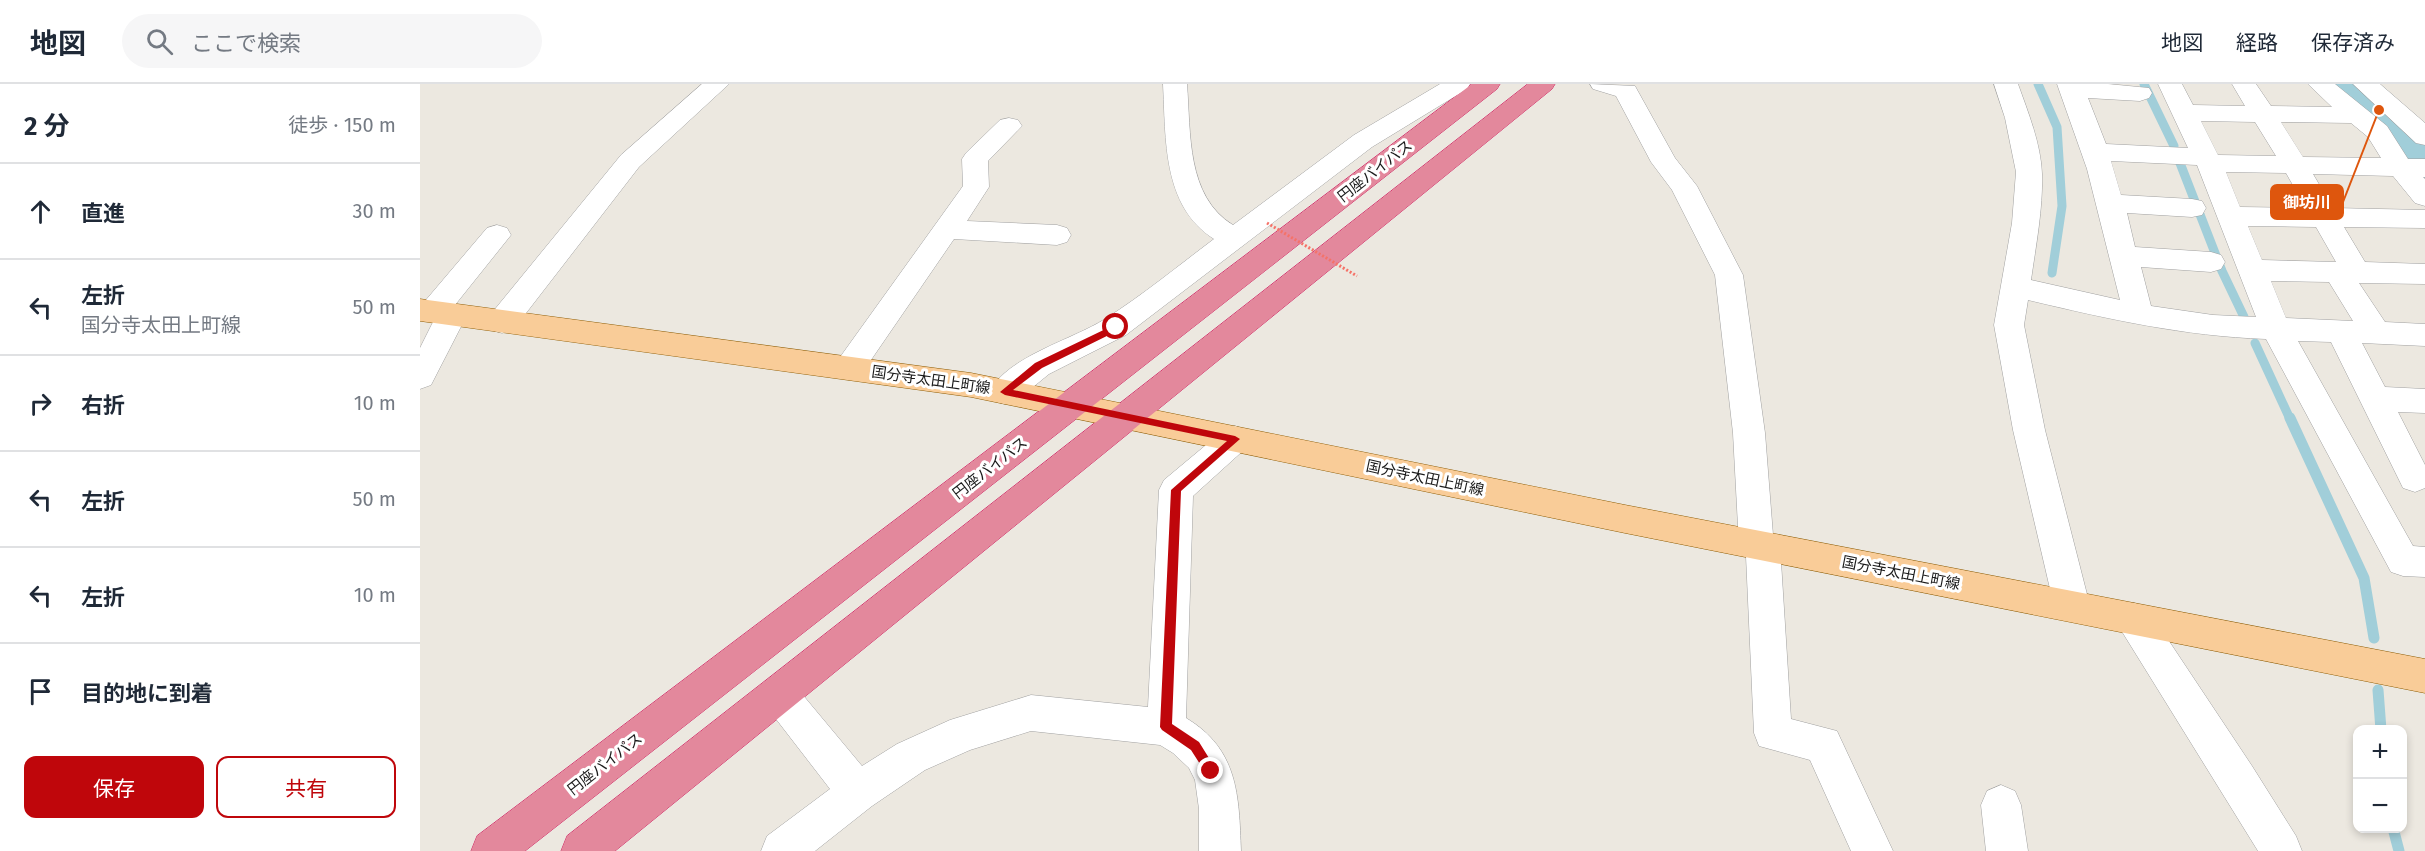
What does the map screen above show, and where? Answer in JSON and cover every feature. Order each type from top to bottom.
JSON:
[{"type":"highway","name":"円座バイパス","points":[[492,851],[1488,84]]},
{"type":"highway","points":[[582,851],[1543,84]]},
{"type":"main road","name":"国分寺太田上町線","points":[[435,313],[971,385],[1759,545],[2425,676]]},
{"type":"street","points":[[502,322],[630,160],[717,84]]},
{"type":"street","points":[[1175,84],[1182,174],[1191,199],[1216,230],[1234,239]]},
{"type":"street","points":[[1005,392],[1038,366],[1116,327],[1363,141],[1458,84]]},
{"type":"street","points":[[1602,84],[1626,92],[1664,162],[1684,186],[1729,275],[1749,433],[1773,733],[1823,744],[1872,851]]},
{"type":"street","points":[[2006,84],[2018,118],[2029,172],[2026,223],[2009,325],[2029,430],[2072,606]]},
{"type":"street","points":[[2170,84],[2207,160],[2276,329],[2403,561],[2425,562]]},
{"type":"street","points":[[2244,84],[2325,218],[2346,272],[2376,333]]},
{"type":"street","points":[[2320,84],[2378,132],[2412,168],[2425,197]]},
{"type":"street","points":[[2365,84],[2414,114],[2425,137]]},
{"type":"street","points":[[2139,315],[2093,143],[2071,87],[2140,93]]},
{"type":"street","points":[[2184,113],[2358,115]]},
{"type":"street","points":[[849,368],[976,187],[975,159],[1009,126]]},
{"type":"street","points":[[2093,143],[2161,138]]},
{"type":"street","points":[[2093,143],[2207,160],[2412,168]]},
{"type":"street","points":[[2109,203],[2192,208]]},
{"type":"street","points":[[2230,216],[2425,219]]},
{"type":"street","points":[[947,229],[1057,235]]},
{"type":"street","points":[[420,377],[435,313],[497,235]]},
{"type":"street","points":[[2122,256],[2211,262]]},
{"type":"street","points":[[2252,270],[2346,272],[2422,277]]},
{"type":"street","points":[[2015,287],[2139,315],[2213,326],[2425,335]]},
{"type":"street","points":[[2341,332],[2375,399],[2420,478]]},
{"type":"street","points":[[2375,399],[2425,401]]},
{"type":"street","points":[[1166,727],[1176,490],[1235,439]]},
{"type":"street","points":[[2356,476],[2420,478]]},
{"type":"street","points":[[2134,619],[2281,851]]},
{"type":"street","points":[[779,694],[858,792]]},
{"type":"street","points":[[782,851],[858,792],[911,757],[964,733],[1031,713],[1166,727],[1195,746],[1211,771],[1219,801],[1220,851]]},
{"type":"street","points":[[2001,805],[2007,851]]},
{"type":"path","points":[[1267,223],[1357,276]]},
{"type":"waterway","points":[[2038,84],[2057,127],[2062,206],[2052,273]]},
{"type":"waterway","points":[[2144,84],[2174,146]]},
{"type":"waterway","points":[[2350,84],[2379,110],[2425,170]]},
{"type":"waterway","points":[[2180,163],[2222,271],[2244,317]]},
{"type":"waterway","points":[[2255,343],[2290,419]]},
{"type":"waterway","points":[[2290,418],[2364,578],[2374,638]]},
{"type":"waterway","points":[[2378,690],[2381,725]]},
{"type":"waterway","points":[[2394,833],[2399,851]]},
{"type":"place","name":"御坊川","points":[[2379,110]]},
{"type":"route","points":[[1116,327],[1038,366],[1005,392],[1235,439],[1176,490],[1166,727],[1195,746],[1211,771]]}]
